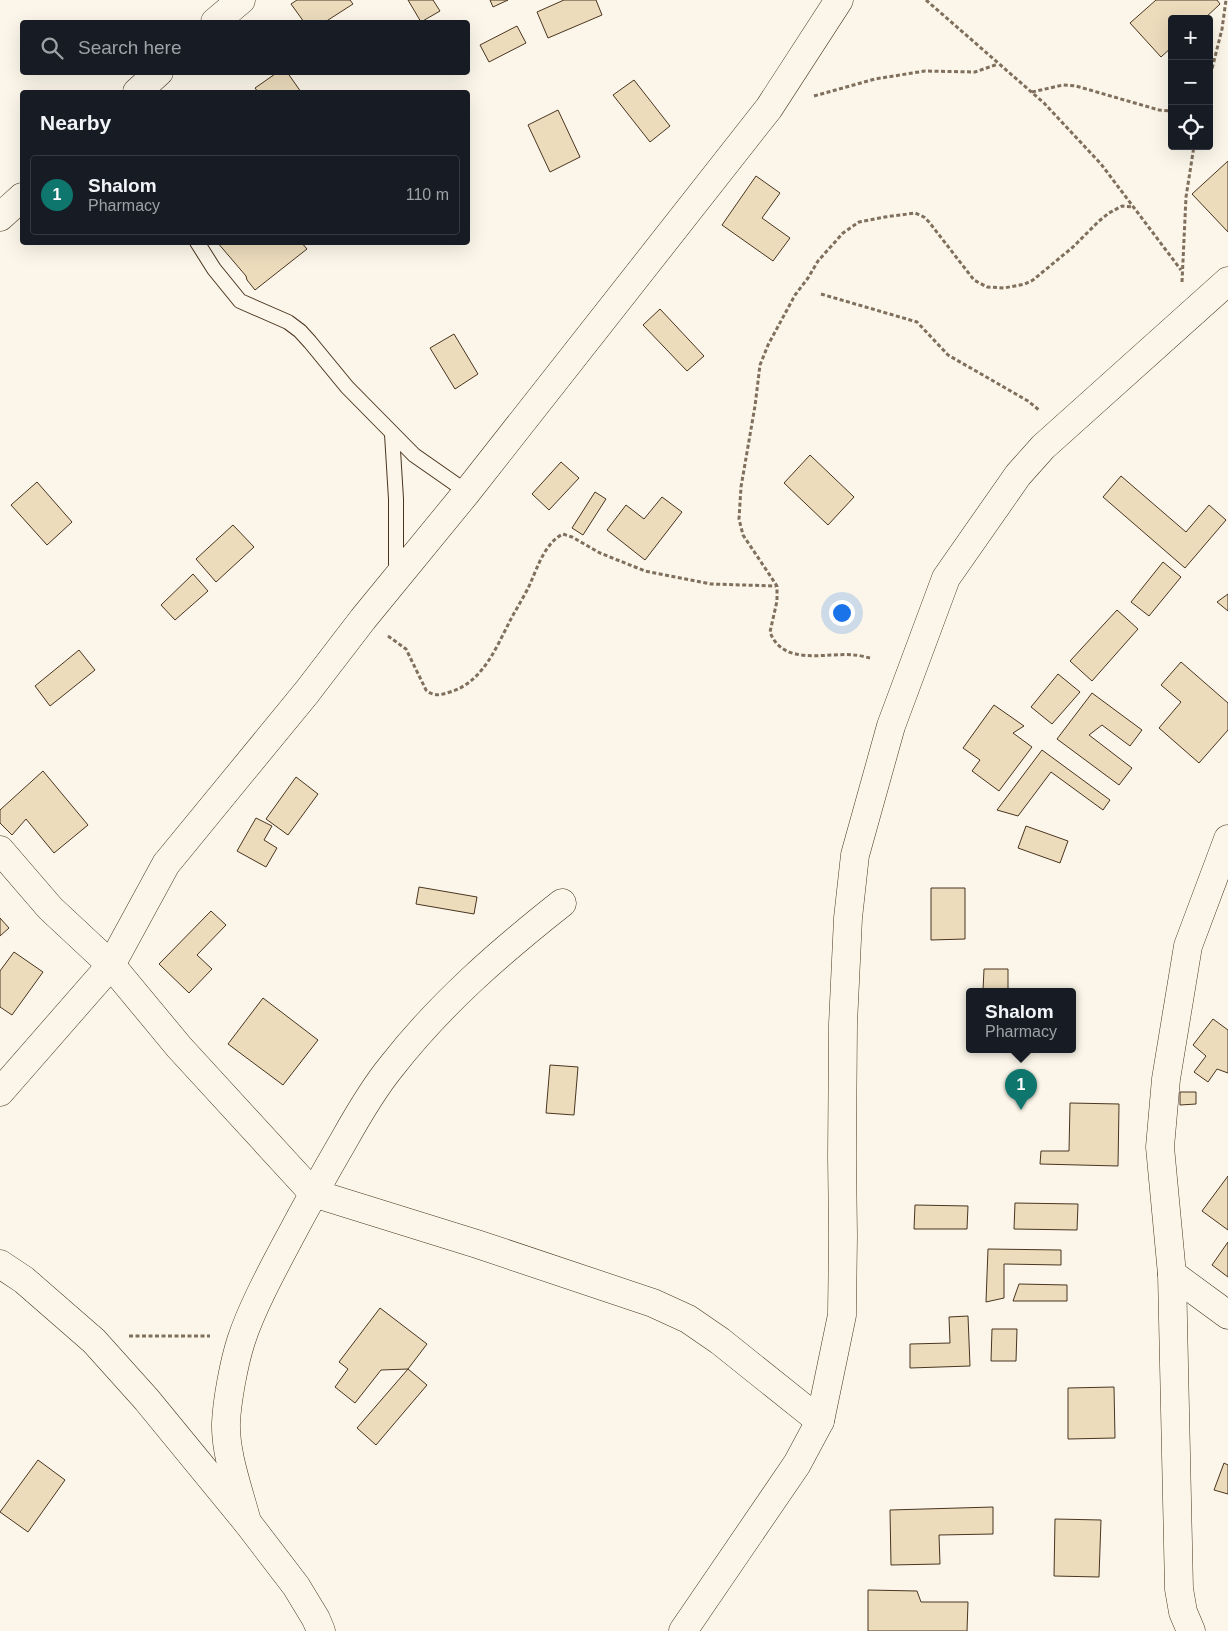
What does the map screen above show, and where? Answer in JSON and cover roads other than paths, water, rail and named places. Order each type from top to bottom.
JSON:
[{"type":"street","points":[[217,20],[241,0]]},
{"type":"street","points":[[0,1092],[111,965],[166,864],[467,492],[769,108],[839,0]]},
{"type":"street","points":[[139,90],[156,75]]},
{"type":"street","points":[[0,217],[20,198]]},
{"type":"street","points":[[683,1631],[797,1464],[820,1422],[842,1315],[844,1236],[842,1156],[843,1024],[848,918],[855,855],[891,726],[946,578],[1018,475],[1043,447],[1228,281]]},
{"type":"street","points":[[1191,1631],[1183,1612],[1179,1589],[1172,1274],[1160,1147],[1166,1079],[1188,946],[1228,839]]},
{"type":"street","points":[[0,850],[50,908],[111,965],[179,1047],[313,1193],[653,1302],[688,1319],[720,1341],[820,1422]]},
{"type":"street","points":[[247,1522],[227,1444],[226,1424],[228,1399],[241,1341],[261,1294],[313,1193],[361,1110],[396,1060],[444,1006],[508,946],[562,903]]},
{"type":"street","points":[[0,1264],[24,1280],[94,1341],[147,1400],[247,1522],[296,1586],[316,1619],[320,1631]]},
{"type":"street","points":[[1172,1274],[1228,1315]]},
{"type":"lane","points":[[199,245],[214,270],[240,301],[288,322],[300,331],[347,387],[392,434],[414,455],[467,492]]},
{"type":"lane","points":[[392,434],[396,499],[396,579]]},
{"type":"place","name":"Shalom","points":[[1021,1110]]}]
